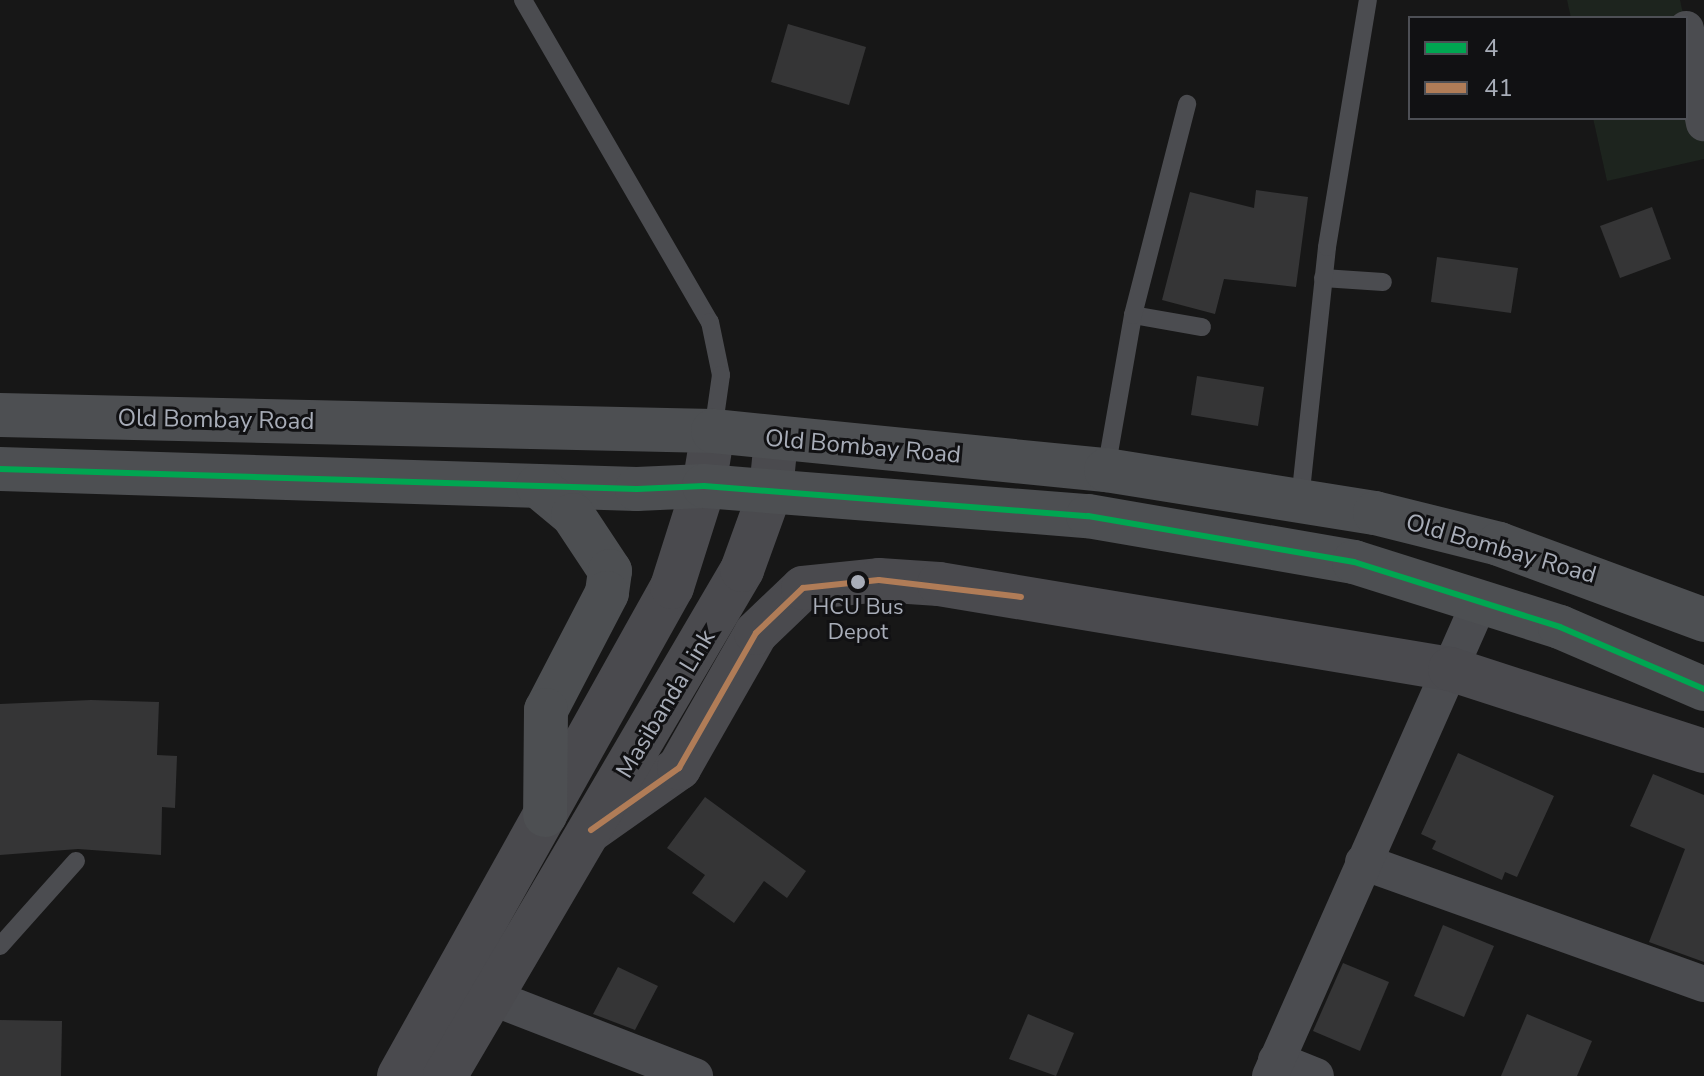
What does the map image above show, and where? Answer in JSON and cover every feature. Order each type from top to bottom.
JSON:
[{"type":"main road","name":"Old Bombay Road","points":[[0,415],[713,431],[776,440],[1106,470],[1300,500],[1499,544],[1704,620]]},
{"type":"main road","points":[[399,1076],[672,587],[704,486],[713,431]]},
{"type":"main road","name":"Masibanda Link","points":[[445,1076],[736,582],[771,490],[776,440]]},
{"type":"main road","name":"Old Bombay Road","points":[[0,469],[538,486],[704,486],[1088,516],[1209,533],[1354,562],[1481,599],[1704,689]]},
{"type":"main road","points":[[538,486],[573,515],[610,571],[607,593],[546,710],[545,815]]},
{"type":"main road","points":[[591,830],[679,768],[756,633],[803,588],[879,580],[939,584],[1450,669],[1704,751]]},
{"type":"street","points":[[1688,39],[1704,123]]},
{"type":"street","points":[[1316,1076],[1273,1068],[1481,599]]},
{"type":"street","points":[[1363,862],[1704,984]]},
{"type":"street","points":[[491,997],[695,1076]]},
{"type":"lane","points":[[523,0],[710,322],[721,375],[713,431]]},
{"type":"lane","points":[[1300,500],[1323,278],[1368,0]]},
{"type":"lane","points":[[1106,470],[1133,315],[1187,104]]},
{"type":"lane","points":[[1323,278],[1383,282]]},
{"type":"lane","points":[[1133,315],[1202,327]]},
{"type":"lane","points":[[0,946],[76,861]]},
{"type":"shaded area","points":[[1567,0],[1680,0],[1684,16],[1571,16]]},
{"type":"shaded area","points":[[1704,105],[1704,159],[1607,181],[1593,120],[1688,120],[1688,117]]},
{"type":"building","points":[[788,24],[866,47],[849,105],[771,82]]},
{"type":"building","points":[[1256,190],[1308,197],[1296,287],[1224,279],[1215,314],[1162,300],[1190,192],[1254,208]]},
{"type":"building","points":[[1652,207],[1671,259],[1620,278],[1600,226]]},
{"type":"building","points":[[1437,257],[1518,268],[1511,313],[1431,302]]},
{"type":"building","points":[[1197,376],[1264,387],[1258,426],[1191,415]]},
{"type":"building","points":[[91,700],[159,702],[157,755],[177,756],[175,808],[162,807],[161,855],[78,849],[0,855],[0,704]]},
{"type":"building","points":[[1458,753],[1554,796],[1517,877],[1505,872],[1502,880],[1432,849],[1436,841],[1421,834]]},
{"type":"building","points":[[1653,774],[1704,795],[1704,962],[1649,942],[1685,849],[1630,826]]},
{"type":"building","points":[[705,797],[806,871],[787,898],[764,881],[734,923],[692,893],[705,875],[667,848]]},
{"type":"building","points":[[1443,925],[1494,946],[1464,1017],[1414,996]]},
{"type":"building","points":[[1343,963],[1389,982],[1360,1051],[1313,1031]]},
{"type":"building","points":[[618,967],[658,986],[635,1030],[593,1014]]},
{"type":"building","points":[[1028,1014],[1074,1033],[1056,1076],[1009,1059]]},
{"type":"building","points":[[1527,1014],[1592,1041],[1577,1076],[1501,1076]]},
{"type":"building","points":[[0,1020],[62,1021],[61,1076],[0,1076]]},
{"type":"transit line","name":"4","points":[[0,469],[637,489],[704,486],[1088,516],[1354,562],[1560,627],[1704,689]]},
{"type":"transit line","name":"41","points":[[591,830],[679,768],[756,633],[803,588],[879,580],[1021,597]]},
{"type":"place","name":"HCU Bus Depot","points":[[858,582]]}]
